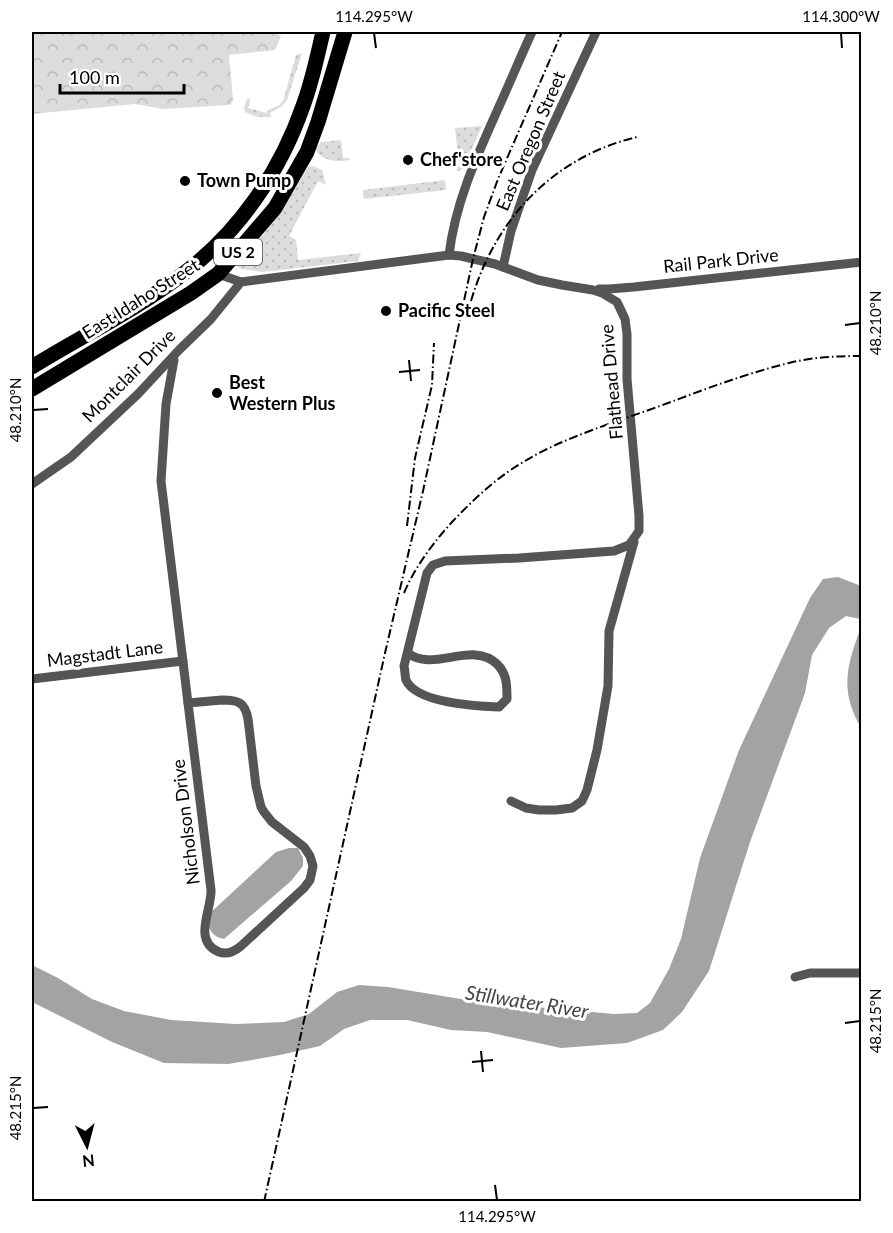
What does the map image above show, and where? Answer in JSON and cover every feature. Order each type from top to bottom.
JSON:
[{"type":"highway","name":"East Idaho Street","points":[[32,367],[165,288],[206,256],[235,225],[262,189],[286,149],[304,104],[323,32]]},
{"type":"highway","name":"East Idaho Street","points":[[32,388],[191,293],[218,274],[275,208],[307,152],[345,32]]},
{"type":"street","points":[[218,274],[241,282],[449,255],[461,201],[477,155],[532,32]]},
{"type":"street","name":"East Oregon Street","points":[[503,267],[511,231],[532,170],[596,32]]},
{"type":"street","name":"Flathead Drive","points":[[449,255],[503,267],[538,280],[602,293],[617,302],[625,319],[627,334],[629,409],[639,531]]},
{"type":"street","name":"Rail Park Drive","points":[[584,288],[618,289],[861,262]]},
{"type":"street","name":"Montclair Drive","points":[[32,484],[71,457],[138,394],[211,319],[241,282]]},
{"type":"street","name":"Nicholson Drive","points":[[179,350],[172,362],[166,404],[161,480],[210,890],[210,902],[204,924],[205,932],[213,948],[222,952],[230,952],[241,946],[304,888],[311,876],[312,861],[304,847],[272,822],[261,807],[256,786],[248,719],[243,705],[234,700],[188,703]]},
{"type":"street","points":[[408,653],[412,657],[423,660],[465,655],[484,656],[495,662],[504,672],[507,687],[507,699],[499,707],[431,698],[416,692],[406,681],[404,666],[427,573],[433,565],[445,561],[519,558],[614,550],[629,545],[639,531]]},
{"type":"street","points":[[511,801],[525,808],[556,810],[572,808],[582,801],[597,750],[608,686],[609,631],[639,531]]},
{"type":"street","name":"Magstadt Lane","points":[[32,679],[183,661]]},
{"type":"street","points":[[795,977],[810,973],[861,973]]},
{"type":"green space","points":[[32,32],[272,32],[281,36],[275,50],[229,55],[233,99],[229,105],[163,109],[135,104],[32,114]]},
{"type":"green space","points":[[302,53],[287,100],[282,106],[270,113],[271,117],[257,117],[245,112],[244,108],[249,98],[248,108],[267,113],[283,101],[296,55]]},
{"type":"green space","points":[[482,126],[463,169],[457,170],[454,165],[459,164],[455,128]]},
{"type":"green space","points":[[341,140],[343,158],[350,160],[332,161],[317,152],[316,149],[321,142]]},
{"type":"green space","points":[[313,166],[322,170],[326,185],[318,181],[289,236],[296,240],[298,260],[361,253],[358,261],[263,272],[238,267],[238,264],[284,207],[308,167]]},
{"type":"green space","points":[[445,180],[446,190],[364,199],[363,190]]},
{"type":"shaded area","points":[[838,577],[861,586],[861,625],[860,619],[846,616],[829,628],[812,655],[805,693],[750,842],[709,971],[682,1012],[663,1030],[627,1043],[561,1048],[487,1032],[451,1030],[407,1020],[370,1020],[344,1029],[320,1046],[280,1055],[228,1064],[164,1063],[112,1042],[32,1002],[32,965],[92,999],[124,1011],[171,1020],[236,1024],[284,1022],[309,1014],[337,992],[359,985],[388,987],[479,1002],[614,1014],[637,1013],[650,1003],[669,969],[681,939],[700,858],[739,750],[810,598],[823,579]]},
{"type":"shaded area","points":[[861,627],[862,728],[854,714],[848,689],[849,666]]},
{"type":"shaded area","points":[[298,848],[303,858],[303,866],[291,881],[224,939],[215,936],[209,927],[209,914],[276,852]]},
{"type":"railway","points":[[264,1202],[473,259],[484,217],[498,179],[562,32]]},
{"type":"railway","points":[[471,301],[495,244],[512,218],[532,196],[554,176],[579,160],[607,146],[637,137]]},
{"type":"railway","points":[[407,526],[415,458],[432,385],[434,343]]},
{"type":"railway","points":[[404,593],[425,556],[460,513],[505,474],[541,452],[595,429],[758,371],[807,359],[862,356]]},
{"type":"place","name":"Chef'store","points":[[408,160]]},
{"type":"place","name":"Town Pump","points":[[185,181]]},
{"type":"place","name":"Pacific Steel","points":[[386,311]]},
{"type":"place","name":"Best Western Plus","points":[[217,393]]},
{"type":"water label","name":"Stillwater River","points":[[527,1002]]}]
